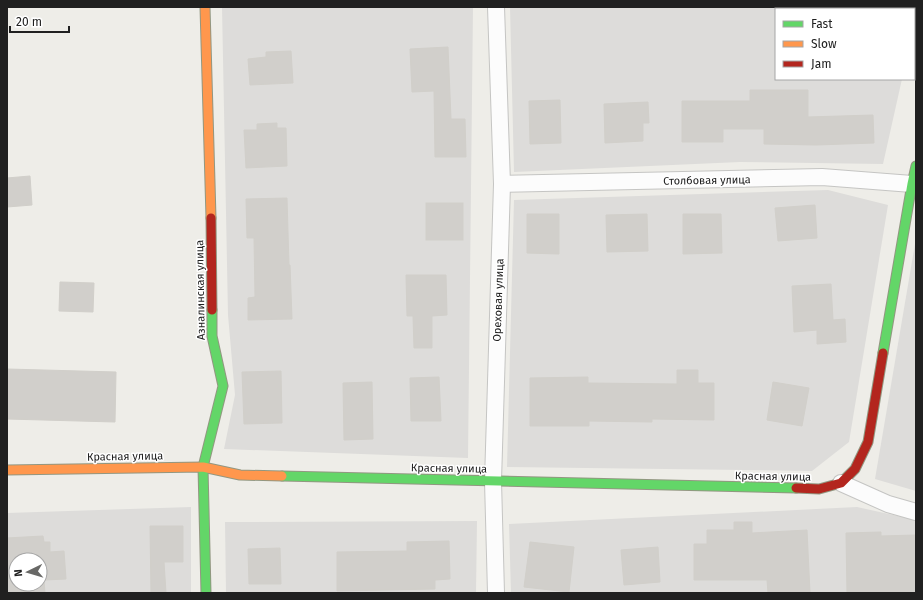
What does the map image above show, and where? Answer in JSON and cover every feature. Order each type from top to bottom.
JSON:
[{"type":"street","name":"Азналинская улица","points":[[204,7],[212,258],[212,336],[223,386],[204,467],[206,593]]},
{"type":"street","name":"Ореховая улица","points":[[496,7],[502,184],[493,481],[496,593]]},
{"type":"street","points":[[912,184],[916,166]]},
{"type":"street","name":"Столбовая улица","points":[[502,184],[822,177],[912,184]]},
{"type":"street","name":"Красная улица","points":[[7,470],[204,467],[240,475],[819,489],[841,483],[855,469],[868,442],[912,184]]},
{"type":"street","points":[[841,483],[888,504],[916,512]]},
{"type":"shaded area","points":[[222,7],[473,7],[468,458],[224,449],[235,395],[228,315]]},
{"type":"shaded area","points":[[510,7],[916,7],[915,24],[915,8],[775,8],[775,80],[902,80],[883,164],[740,162],[514,172]]},
{"type":"shaded area","points":[[828,190],[888,205],[849,442],[812,471],[507,467],[514,200]]},
{"type":"shaded area","points":[[916,238],[916,491],[875,479]]},
{"type":"shaded area","points":[[191,507],[191,593],[7,593],[7,513]]},
{"type":"shaded area","points":[[857,507],[916,520],[916,593],[511,593],[509,524]]},
{"type":"shaded area","points":[[477,521],[476,593],[226,593],[225,522]]},
{"type":"building","points":[[448,47],[451,119],[465,119],[466,157],[435,157],[434,91],[412,92],[410,49]]},
{"type":"building","points":[[291,51],[293,83],[250,85],[248,59],[266,57],[266,52]]},
{"type":"building","points":[[750,90],[808,90],[808,117],[873,115],[874,143],[816,145],[764,144],[764,129],[723,129],[723,142],[682,142],[682,101],[750,101]]},
{"type":"building","points":[[560,100],[561,143],[530,144],[529,101]]},
{"type":"building","points":[[648,102],[649,123],[643,123],[643,141],[605,143],[604,104]]},
{"type":"building","points":[[277,123],[277,128],[286,128],[287,166],[246,168],[244,130],[257,130],[257,124]]},
{"type":"building","points":[[30,176],[32,205],[7,207],[7,178]]},
{"type":"building","points":[[287,198],[292,319],[248,320],[248,298],[255,297],[254,238],[247,238],[246,199]]},
{"type":"building","points":[[426,203],[463,203],[463,240],[426,240]]},
{"type":"building","points":[[815,205],[817,238],[778,241],[775,208]]},
{"type":"building","points":[[527,214],[559,214],[559,254],[527,253]]},
{"type":"building","points":[[647,214],[648,251],[607,252],[606,215]]},
{"type":"building","points":[[683,214],[721,214],[722,253],[683,254]]},
{"type":"building","points":[[406,275],[446,275],[447,315],[432,316],[432,348],[414,348],[413,316],[407,316]]},
{"type":"building","points":[[60,282],[94,283],[93,312],[59,311]]},
{"type":"building","points":[[831,284],[833,320],[845,319],[846,342],[817,344],[817,330],[794,332],[792,286]]},
{"type":"building","points":[[7,369],[116,372],[115,422],[7,419]]},
{"type":"building","points":[[677,370],[698,370],[698,383],[714,383],[714,420],[652,419],[652,422],[589,421],[589,426],[530,426],[530,378],[588,377],[588,383],[677,384]]},
{"type":"building","points":[[281,371],[282,423],[244,424],[242,372]]},
{"type":"building","points":[[439,377],[441,421],[411,421],[410,378]]},
{"type":"building","points":[[372,382],[373,439],[344,440],[343,383]]},
{"type":"building","points":[[773,382],[809,388],[802,426],[767,420]]},
{"type":"building","points":[[734,522],[752,522],[752,533],[807,530],[810,593],[768,593],[767,580],[694,580],[694,544],[707,544],[707,530],[734,530]]},
{"type":"building","points":[[150,526],[183,526],[183,562],[164,562],[166,593],[151,593]]},
{"type":"building","points":[[881,532],[881,536],[916,535],[916,593],[847,593],[846,533]]},
{"type":"building","points":[[43,536],[44,542],[50,542],[50,552],[64,551],[66,579],[48,580],[48,552],[8,552],[8,592],[45,593],[7,593],[7,538]]},
{"type":"building","points":[[449,541],[450,579],[435,580],[435,589],[337,591],[337,552],[407,551],[407,542]]},
{"type":"building","points":[[530,542],[574,547],[569,592],[524,587]]},
{"type":"building","points":[[658,547],[660,582],[624,585],[621,550]]},
{"type":"building","points":[[280,548],[281,584],[249,584],[248,549]]},
{"type":"traffic: fast","points":[[883,353],[916,166]]},
{"type":"traffic: fast","points":[[206,593],[203,467],[223,386],[212,336],[212,310]]},
{"type":"traffic: fast","points":[[282,476],[796,488]]},
{"type":"traffic: slow","points":[[205,7],[211,218]]},
{"type":"traffic: slow","points":[[7,470],[203,467],[240,475],[282,476]]},
{"type":"traffic: jam","points":[[211,218],[212,310]]},
{"type":"traffic: jam","points":[[796,488],[819,489],[841,483],[855,469],[868,442],[883,353]]}]
